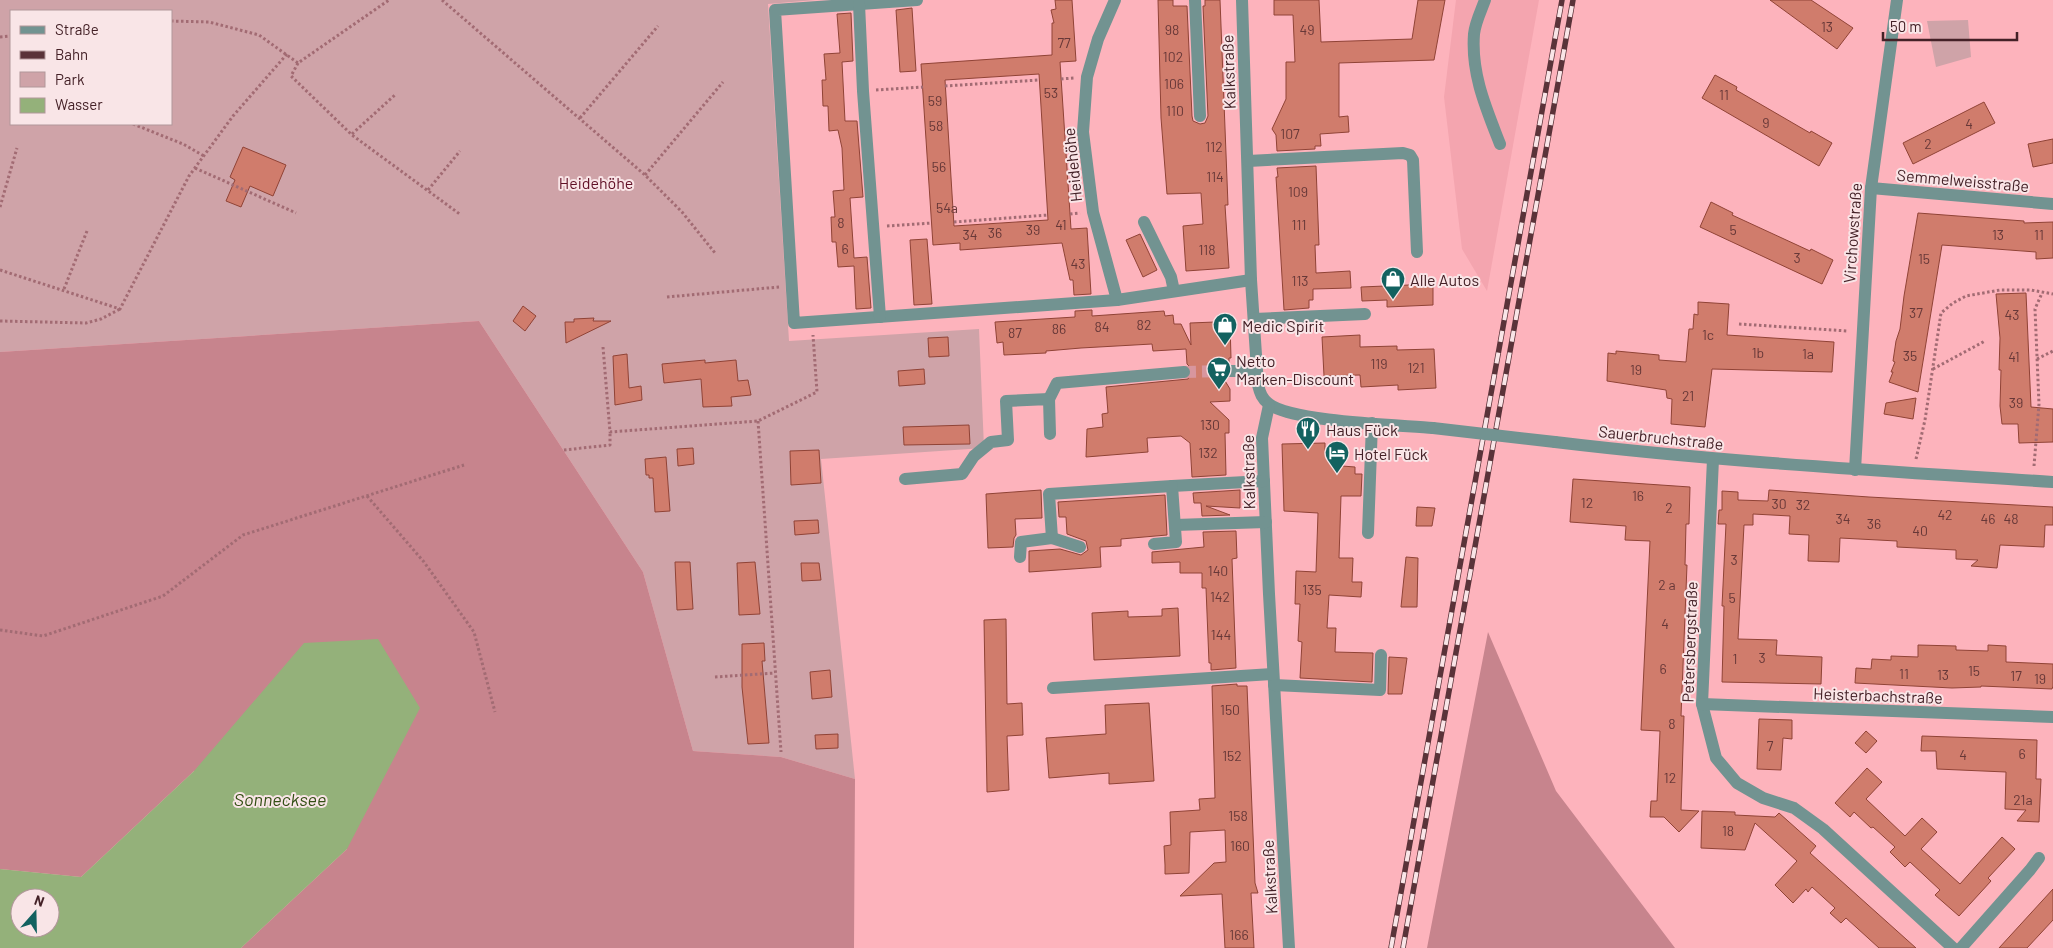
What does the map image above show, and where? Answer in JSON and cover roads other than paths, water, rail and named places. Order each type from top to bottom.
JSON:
[{"type":"street","points":[[917,0],[775,10],[794,323],[1117,300],[1251,280]]},
{"type":"street","name":"Heidehöhe","points":[[1115,0],[1098,39],[1087,77],[1083,132],[1093,212],[1117,300]]},
{"type":"street","points":[[1195,0],[1200,116]]},
{"type":"street","name":"Kalkstraße","points":[[1242,0],[1251,280],[1257,371],[1260,396],[1269,405],[1262,438],[1289,948]]},
{"type":"street","points":[[1485,0],[1474,32],[1474,68],[1500,144]]},
{"type":"street","name":"Virchowstraße","points":[[1855,470],[1871,188],[1897,0]]},
{"type":"street","points":[[859,4],[863,91],[880,317]]},
{"type":"street","points":[[1248,161],[1403,153],[1410,155],[1413,160],[1417,252]]},
{"type":"street","name":"Semmelweisstraße","points":[[1871,188],[2053,204]]},
{"type":"street","points":[[1144,222],[1171,277],[1174,292]]},
{"type":"street","points":[[1254,319],[1365,314]]},
{"type":"street","points":[[1227,371],[1257,371]]},
{"type":"street","points":[[1050,434],[1049,400],[1057,383],[1184,372]]},
{"type":"street","points":[[906,479],[962,474],[974,456],[991,442],[1008,440],[1006,401],[1049,400]]},
{"type":"street","name":"Sauerbruchstraße","points":[[1269,405],[1304,416],[1433,428],[1713,459],[1912,474],[2053,482]]},
{"type":"street","points":[[1368,533],[1372,423]]},
{"type":"street","name":"Petersbergstraße","points":[[1713,459],[1702,704],[1716,758],[1737,782],[1763,798],[1794,808],[1823,829],[1954,948]]},
{"type":"street","points":[[1052,538],[1048,494],[1264,481]]},
{"type":"street","points":[[1154,544],[1176,542],[1172,486]]},
{"type":"street","points":[[1175,525],[1266,522]]},
{"type":"street","points":[[1020,556],[1021,542],[1052,538],[1080,547]]},
{"type":"street","points":[[1053,688],[1274,680],[1380,690],[1381,655]]},
{"type":"street","name":"Heisterbachstraße","points":[[1702,704],[2053,717]]},
{"type":"street","points":[[1961,948],[2039,858]]},
{"type":"water","name":"Sonnecksee","points":[[378,639],[420,708],[347,849],[241,948],[0,948],[0,869],[81,877],[194,771],[304,643]]},
{"type":"tunnel","points":[[1184,372],[1227,371]]},
{"type":"railway","points":[[1391,948],[1562,0]]},
{"type":"railway","points":[[1403,948],[1573,0]]},
{"type":"place","name":"Alle Autos","points":[[1393,300]]},
{"type":"place","name":"Medic Spirit","points":[[1225,346]]},
{"type":"place","name":"Netto Marken-Discount","points":[[1219,390]]},
{"type":"place","name":"Haus Fück","points":[[1308,450]]},
{"type":"place","name":"Hotel Fück","points":[[1337,474]]}]
